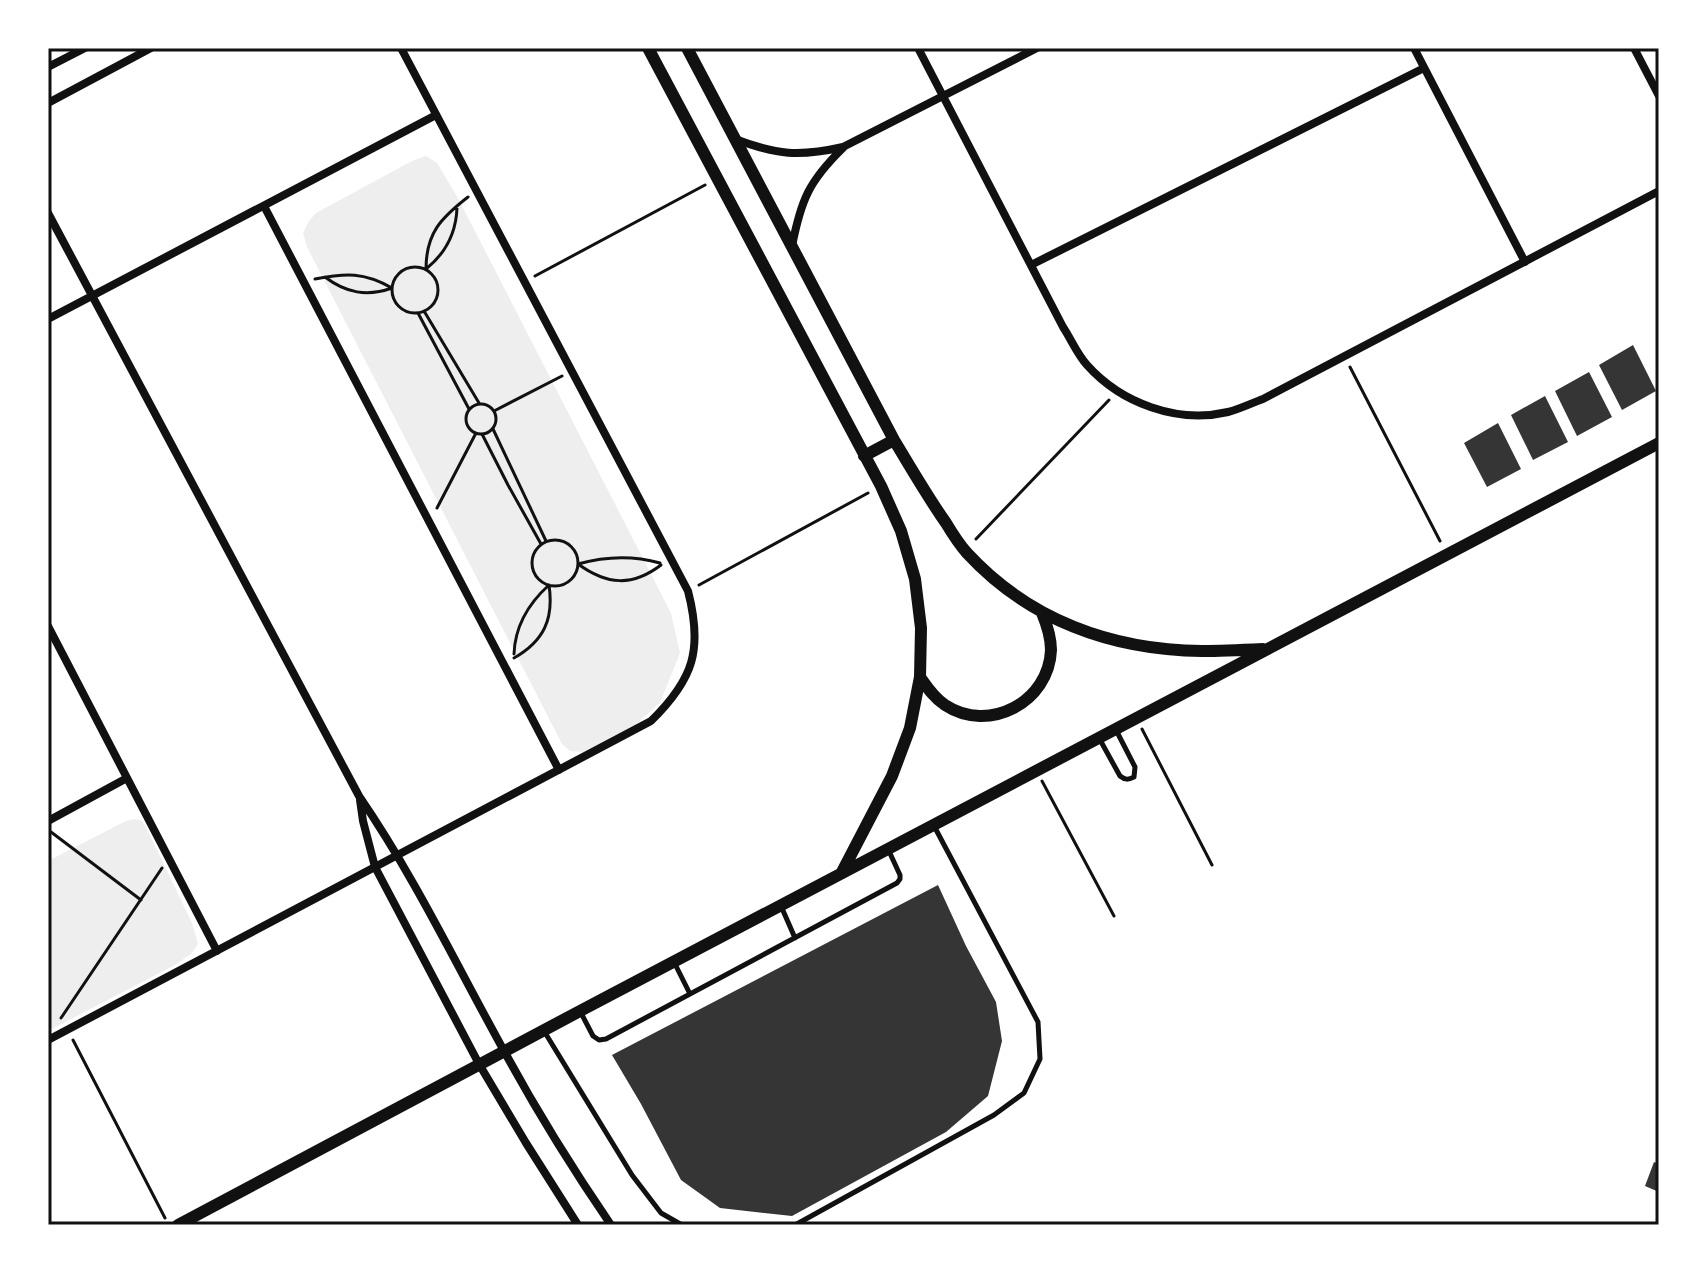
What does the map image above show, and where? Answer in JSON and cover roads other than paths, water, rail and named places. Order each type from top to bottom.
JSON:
[{"type":"street","points":[[48,67],[85,48]]},
{"type":"street","points":[[48,103],[151,48]]},
{"type":"street","points":[[48,1040],[651,721],[672,701],[687,676],[695,648],[695,619],[688,591],[401,48]]},
{"type":"street","points":[[648,48],[881,486],[901,531],[915,579],[921,628],[920,677],[910,728],[892,776],[842,873]]},
{"type":"street","points":[[687,48],[894,440],[965,551],[1001,585],[1042,613],[1094,635],[1148,646],[1200,651],[1266,649]]},
{"type":"street","points":[[918,48],[1085,364],[1117,392],[1152,409],[1189,415],[1227,412],[1263,399],[1659,191]]},
{"type":"street","points":[[735,139],[765,150],[791,154],[817,153],[843,147],[1037,48]]},
{"type":"street","points":[[1414,48],[1525,262]]},
{"type":"street","points":[[1634,48],[1659,96]]},
{"type":"street","points":[[1031,265],[1424,68]]},
{"type":"street","points":[[48,319],[436,115]]},
{"type":"street","points":[[792,246],[798,215],[808,189],[823,166],[843,147]]},
{"type":"street","points":[[264,206],[559,770]]},
{"type":"street","points":[[48,213],[359,796],[398,855],[504,1051],[611,1225]]},
{"type":"street","points":[[864,456],[894,440]]},
{"type":"street","points":[[178,1225],[1659,443]]},
{"type":"street","points":[[920,677],[931,693],[961,713],[979,717],[1015,709],[1030,698],[1041,684],[1048,667],[1051,649],[1049,631],[1042,613]]},
{"type":"street","points":[[48,626],[217,951]]},
{"type":"street","points":[[48,821],[127,778]]},
{"type":"street","points":[[359,796],[375,867],[479,1064],[578,1225]]},
{"type":"lane","points":[[1098,737],[1120,776],[1124,779],[1134,777],[1135,767],[1116,728]]},
{"type":"lane","points":[[795,1225],[994,1115],[1024,1093],[1040,1059],[1038,1022],[933,824]]},
{"type":"lane","points":[[580,1011],[593,1036],[599,1040],[606,1039],[897,883],[900,875],[887,849]]},
{"type":"lane","points":[[780,905],[795,938]]},
{"type":"lane","points":[[674,961],[690,994]]},
{"type":"lane","points":[[544,1030],[632,1175],[661,1213],[682,1225]]}]
